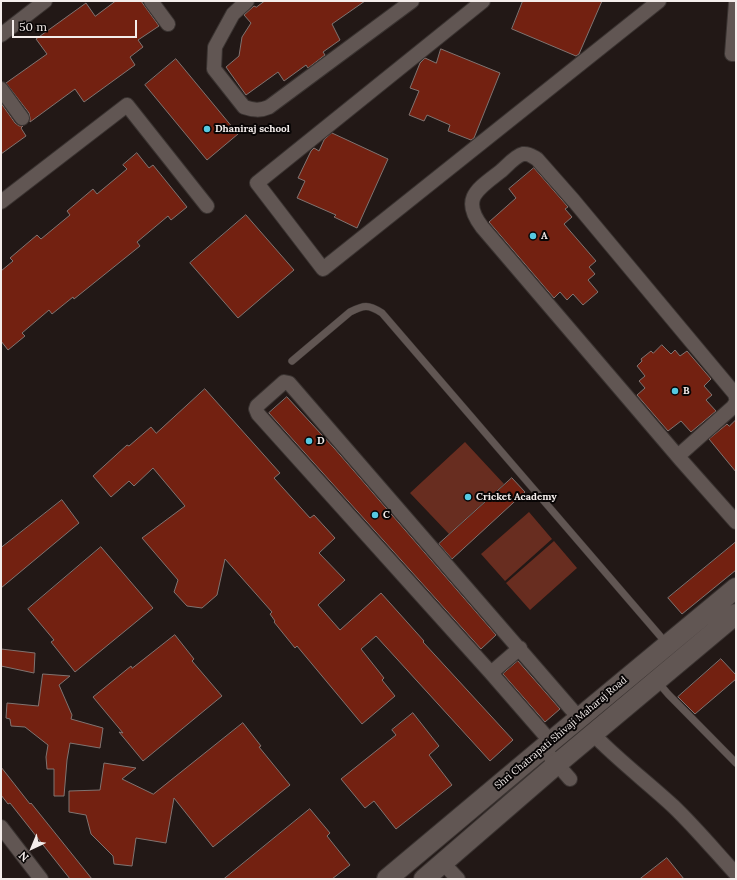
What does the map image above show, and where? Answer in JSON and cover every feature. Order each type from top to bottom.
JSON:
[{"type":"main road","name":"Shri Chatrapati Shivaji Maharaj Road","points":[[390,878],[667,644],[736,588]]},
{"type":"main road","points":[[424,879],[563,771],[593,734],[736,614]]},
{"type":"street","points":[[1,35],[45,1]]},
{"type":"street","points":[[151,1],[168,24]]},
{"type":"street","points":[[247,1],[233,14],[215,47],[214,69],[244,107],[252,110],[262,110],[269,107],[412,1]]},
{"type":"street","points":[[483,1],[257,183],[322,269],[659,1]]},
{"type":"street","points":[[736,2],[732,54],[736,54]]},
{"type":"street","points":[[1,89],[22,118]]},
{"type":"street","points":[[1,202],[127,106],[207,206]]},
{"type":"street","points":[[736,398],[736,394],[537,159],[530,155],[523,154],[486,182],[474,196],[472,204],[475,217],[736,522]]},
{"type":"street","points":[[563,771],[547,745],[491,673],[258,414],[256,406],[284,382],[289,383],[520,648],[579,718]]},
{"type":"street","points":[[678,456],[733,407],[736,402]]},
{"type":"street","points":[[491,673],[520,648]]},
{"type":"street","points":[[642,665],[656,680]]},
{"type":"street","points":[[593,734],[606,748],[642,777],[675,808],[736,874]]},
{"type":"street","points":[[1,827],[41,879]]},
{"type":"street","points":[[443,863],[458,879]]},
{"type":"lane","points":[[292,361],[350,312],[361,306],[372,306],[382,313],[667,644]]},
{"type":"lane","points":[[656,680],[736,763]]},
{"type":"shaded area","points":[[465,442],[504,484],[449,534],[410,493]]},
{"type":"shaded area","points":[[529,512],[552,539],[505,581],[481,554]]},
{"type":"shaded area","points":[[554,541],[577,568],[530,610],[506,583]]},
{"type":"building","points":[[116,1],[141,1],[159,26],[138,40],[143,47],[130,57],[135,65],[84,102],[75,89],[30,122],[29,113],[6,83],[47,54],[36,39],[86,3],[95,16]]},
{"type":"building","points":[[265,1],[365,1],[332,24],[340,40],[323,52],[325,55],[308,68],[306,65],[284,81],[278,72],[246,95],[226,67],[239,56],[242,37],[251,23],[244,15],[254,6],[256,7]]},
{"type":"building","points":[[523,1],[602,1],[579,54],[576,56],[512,29]]},
{"type":"building","points":[[441,49],[500,73],[474,138],[471,140],[448,131],[450,125],[427,115],[424,121],[409,115],[419,91],[410,88],[420,63],[425,58],[436,63]]},
{"type":"building","points":[[176,59],[238,134],[207,160],[145,85]]},
{"type":"building","points":[[1,103],[15,123],[19,126],[23,126],[21,128],[26,136],[1,154]]},
{"type":"building","points":[[332,133],[388,159],[357,228],[334,217],[336,215],[297,198],[305,181],[298,178],[311,151],[314,148],[319,151],[324,140]]},
{"type":"building","points":[[137,153],[149,168],[153,165],[187,207],[171,220],[168,216],[137,242],[140,246],[74,299],[73,297],[52,314],[49,310],[22,333],[25,336],[8,350],[1,341],[1,271],[13,261],[10,258],[37,235],[41,239],[70,215],[67,211],[93,189],[97,194],[127,169],[123,165]]},
{"type":"building","name":"A","points":[[534,168],[568,207],[565,209],[572,217],[564,224],[596,261],[589,267],[595,274],[588,280],[598,292],[583,305],[573,294],[567,300],[560,292],[554,298],[489,222],[516,198],[509,189]]},
{"type":"building","points":[[246,215],[294,270],[238,318],[190,263]]},
{"type":"building","name":"B","points":[[662,345],[671,354],[675,350],[680,356],[687,351],[711,379],[704,386],[712,395],[706,400],[716,411],[691,432],[681,421],[668,431],[637,395],[645,388],[639,381],[645,376],[637,366],[642,361],[641,359],[651,351],[653,353]]},
{"type":"building","points":[[205,389],[280,473],[274,478],[310,518],[314,515],[335,538],[319,553],[345,580],[318,605],[340,630],[381,593],[424,641],[423,642],[513,740],[490,761],[376,636],[361,649],[384,678],[382,680],[395,696],[362,724],[297,646],[295,648],[274,622],[275,621],[270,614],[272,612],[225,559],[217,595],[202,608],[187,606],[174,592],[178,580],[142,538],[185,506],[153,468],[134,486],[129,481],[111,497],[93,476],[127,445],[129,446],[151,427],[156,433]]},
{"type":"building","points":[[287,397],[334,448],[496,635],[481,649],[269,413]]},
{"type":"building","points":[[736,420],[736,472],[709,439],[727,424],[729,426]]},
{"type":"building","points":[[512,478],[525,492],[452,559],[439,544]]},
{"type":"building","points":[[62,500],[79,523],[1,588],[1,548]]},
{"type":"building","points":[[736,542],[736,570],[682,614],[668,598]]},
{"type":"building","points":[[101,547],[153,608],[75,672],[51,642],[54,640],[28,609]]},
{"type":"building","points":[[175,635],[194,659],[192,661],[222,696],[143,761],[119,732],[123,733],[93,697],[131,666],[132,668]]},
{"type":"building","points":[[1,649],[35,653],[34,673],[1,666]]},
{"type":"building","points":[[721,659],[736,675],[736,679],[695,714],[678,697]]},
{"type":"building","points":[[518,661],[560,709],[545,722],[503,674]]},
{"type":"building","points":[[43,674],[70,676],[59,685],[72,715],[71,719],[103,728],[100,748],[70,743],[64,796],[54,796],[54,769],[47,769],[46,757],[48,745],[25,727],[11,726],[10,719],[6,718],[7,703],[38,706]]},
{"type":"building","points":[[413,713],[439,746],[429,755],[452,785],[396,829],[374,801],[365,808],[341,779],[396,735],[392,730]]},
{"type":"building","points":[[243,723],[261,746],[259,747],[290,785],[213,847],[174,798],[166,843],[136,838],[132,866],[114,864],[113,856],[91,834],[86,815],[69,812],[69,791],[100,790],[104,763],[136,768],[122,779],[153,794]]},
{"type":"building","points":[[1,767],[92,879],[70,879],[10,803],[8,804],[1,795]]},
{"type":"building","points":[[310,809],[330,833],[327,836],[350,865],[332,879],[224,879]]},
{"type":"building","points":[[667,858],[684,879],[640,879]]},
{"type":"place","name":"Dhaniraj school","points":[[207,129]]},
{"type":"place","name":"A","points":[[533,236]]},
{"type":"place","name":"B","points":[[675,391]]},
{"type":"place","name":"D","points":[[309,441]]},
{"type":"place","name":"Cricket Academy","points":[[468,497]]},
{"type":"place","name":"C","points":[[375,515]]}]
